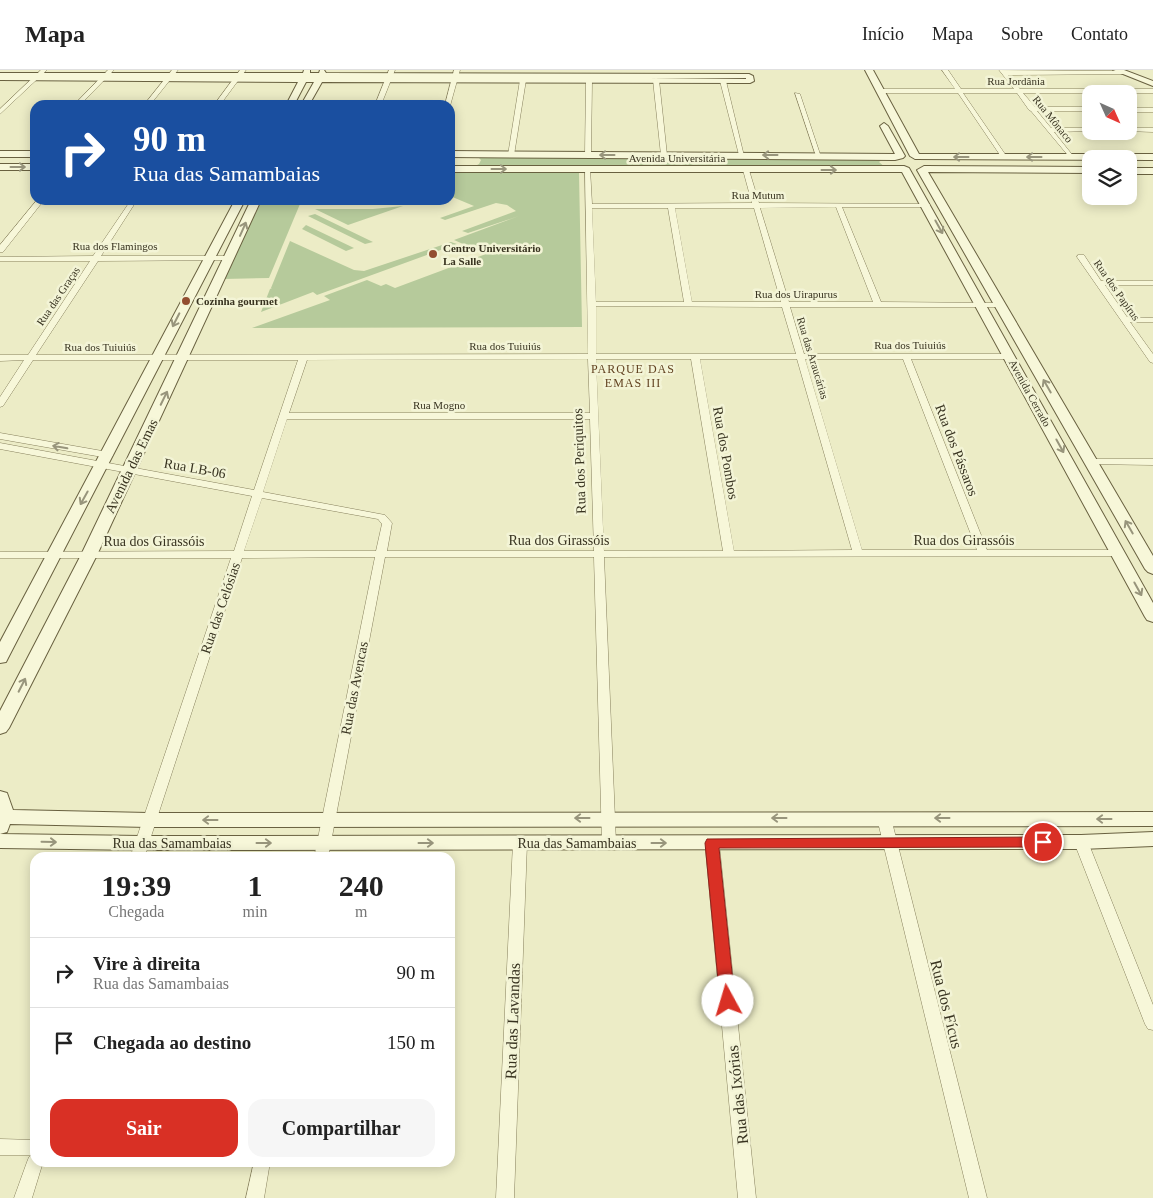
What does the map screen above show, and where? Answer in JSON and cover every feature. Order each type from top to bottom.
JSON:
[{"type":"street","points":[[869,70],[916,157],[1153,158]]},
{"type":"street","points":[[945,70],[1004,157]]},
{"type":"street","points":[[1117,70],[1153,84]]},
{"type":"street","points":[[1003,72],[1126,73]]},
{"type":"street","name":"Rua Mônaco","points":[[1003,72],[1071,157]]},
{"type":"street","points":[[0,112],[40,74]]},
{"type":"street","points":[[0,76],[40,74],[657,75],[749,78],[723,80],[657,75],[589,80],[523,75]]},
{"type":"street","points":[[82,100],[107,74]]},
{"type":"street","points":[[151,100],[172,74]]},
{"type":"street","points":[[222,100],[240,75]]},
{"type":"street","points":[[293,100],[306,75]]},
{"type":"street","points":[[308,100],[321,75]]},
{"type":"street","points":[[380,100],[390,75]]},
{"type":"street","points":[[449,100],[456,75]]},
{"type":"street","points":[[511,154],[523,75]]},
{"type":"street","points":[[657,75],[664,155]]},
{"type":"street","points":[[588,155],[589,80]]},
{"type":"street","points":[[723,80],[742,155]]},
{"type":"street","name":"Rua Jordânia","points":[[880,91],[1153,91]]},
{"type":"street","points":[[797,94],[819,156]]},
{"type":"street","points":[[1031,109],[1082,110]]},
{"type":"street","points":[[1138,110],[1153,110]]},
{"type":"street","points":[[884,126],[898,157]]},
{"type":"street","points":[[1050,130],[1082,130]]},
{"type":"street","points":[[1138,130],[1153,130]]},
{"type":"street","points":[[0,154],[30,152]]},
{"type":"street","name":"Avenida Universitária","points":[[455,154],[916,157]]},
{"type":"street","points":[[462,169],[475,165],[478,161],[473,156],[467,154]]},
{"type":"street","name":"Avenida Cerrado","points":[[898,157],[889,160],[889,162],[894,167],[905,170],[927,205],[1153,617]]},
{"type":"street","name":"Avenida Cerrado","points":[[916,157],[931,163],[930,168],[923,170],[1153,569]]},
{"type":"street","points":[[0,167],[30,167]]},
{"type":"street","name":"Avenida Universitária","points":[[455,169],[923,170]]},
{"type":"street","name":"Rua dos Periquitos","points":[[587,169],[598,554],[609,843]]},
{"type":"street","name":"Rua das Araucárias","points":[[746,170],[858,553]]},
{"type":"street","points":[[923,170],[1082,170]]},
{"type":"street","points":[[1137,171],[1153,171]]},
{"type":"street","points":[[0,250],[37,205]]},
{"type":"street","name":"Rua das Graças","points":[[0,404],[131,205]]},
{"type":"street","name":"Avenida das Emas","points":[[0,658],[53,555],[106,460],[208,258],[237,205]]},
{"type":"street","name":"Avenida das Emas","points":[[0,728],[89,555],[254,205]]},
{"type":"street","points":[[671,205],[688,304]]},
{"type":"street","points":[[838,205],[878,305]]},
{"type":"street","name":"Rua Mutum","points":[[589,206],[927,205]]},
{"type":"street","name":"Rua dos Flamingos","points":[[0,259],[97,257],[230,258]]},
{"type":"street","name":"Rua dos Papírus","points":[[1081,257],[1153,360]]},
{"type":"street","points":[[1098,282],[1153,283]]},
{"type":"street","name":"Rua dos Uirapurus","points":[[592,304],[1000,305]]},
{"type":"street","points":[[1124,319],[1153,320]]},
{"type":"street","name":"Rua dos Pássaros","points":[[906,356],[983,553]]},
{"type":"street","name":"Rua dos Tuiuiús","points":[[0,358],[1010,356]]},
{"type":"street","name":"Rua dos Pombos","points":[[695,357],[729,554]]},
{"type":"street","name":"Rua das Celósias","points":[[139,850],[303,358]]},
{"type":"street","name":"Rua Mogno","points":[[284,416],[594,416]]},
{"type":"street","name":"Rua LB-06","points":[[0,436],[106,460],[129,470],[376,516],[385,520]]},
{"type":"street","name":"Rua LB-06","points":[[0,446],[106,460]]},
{"type":"street","points":[[1091,462],[1153,462]]},
{"type":"street","name":"Rua das Avencas","points":[[323,850],[379,554],[387,526],[385,520]]},
{"type":"street","name":"Rua dos Girassóis","points":[[0,555],[1118,553]]},
{"type":"street","points":[[0,798],[4,809],[2,822]]},
{"type":"street","name":"Rua das Samambaias","points":[[2,822],[608,818],[1153,818]]},
{"type":"street","name":"Rua dos Fícus","points":[[884,818],[978,1198]]},
{"type":"street","name":"Rua das Samambaias","points":[[0,841],[139,850],[323,850],[520,843],[1081,842],[1153,839]]},
{"type":"street","points":[[1081,842],[1153,1024]]},
{"type":"street","name":"Rua das Lavandas","points":[[504,1198],[520,843]]},
{"type":"street","name":"Rua das Ixórias","points":[[712,843],[747,1198]]},
{"type":"street","points":[[0,1147],[30,1148]]},
{"type":"street","points":[[23,1198],[33,1167]]},
{"type":"street","points":[[255,1198],[261,1167]]},
{"type":"green space","points":[[478,157],[885,158],[879,162],[886,168],[473,167],[479,164],[481,160]]},
{"type":"green space","points":[[455,172],[579,173],[582,327],[252,328],[330,300],[324,296],[367,280],[381,286],[386,284],[395,288],[486,254],[454,240],[519,216],[468,233],[462,231],[516,211],[507,205],[496,203],[445,220],[440,218],[474,206],[455,198]]},
{"type":"green space","points":[[260,205],[300,205],[269,278],[224,279]]},
{"type":"green space","points":[[403,206],[348,225],[315,209],[373,209]]},
{"type":"green space","points":[[315,214],[373,242],[365,244],[308,216]]},
{"type":"green space","points":[[306,225],[354,248],[346,251],[302,229]]},
{"type":"green space","points":[[290,241],[354,270],[364,271],[451,242],[457,244],[317,295],[313,292],[261,312]]},
{"type":"place","name":"Centro Universitário La Salle","points":[[433,254]]},
{"type":"place","name":"Cozinha gourmet","points":[[186,301]]},
{"type":"district","name":"PARQUE DAS EMAS III","points":[[633,376]]},
{"type":"route","points":[[728,1001],[712,843],[1043,842]]}]
